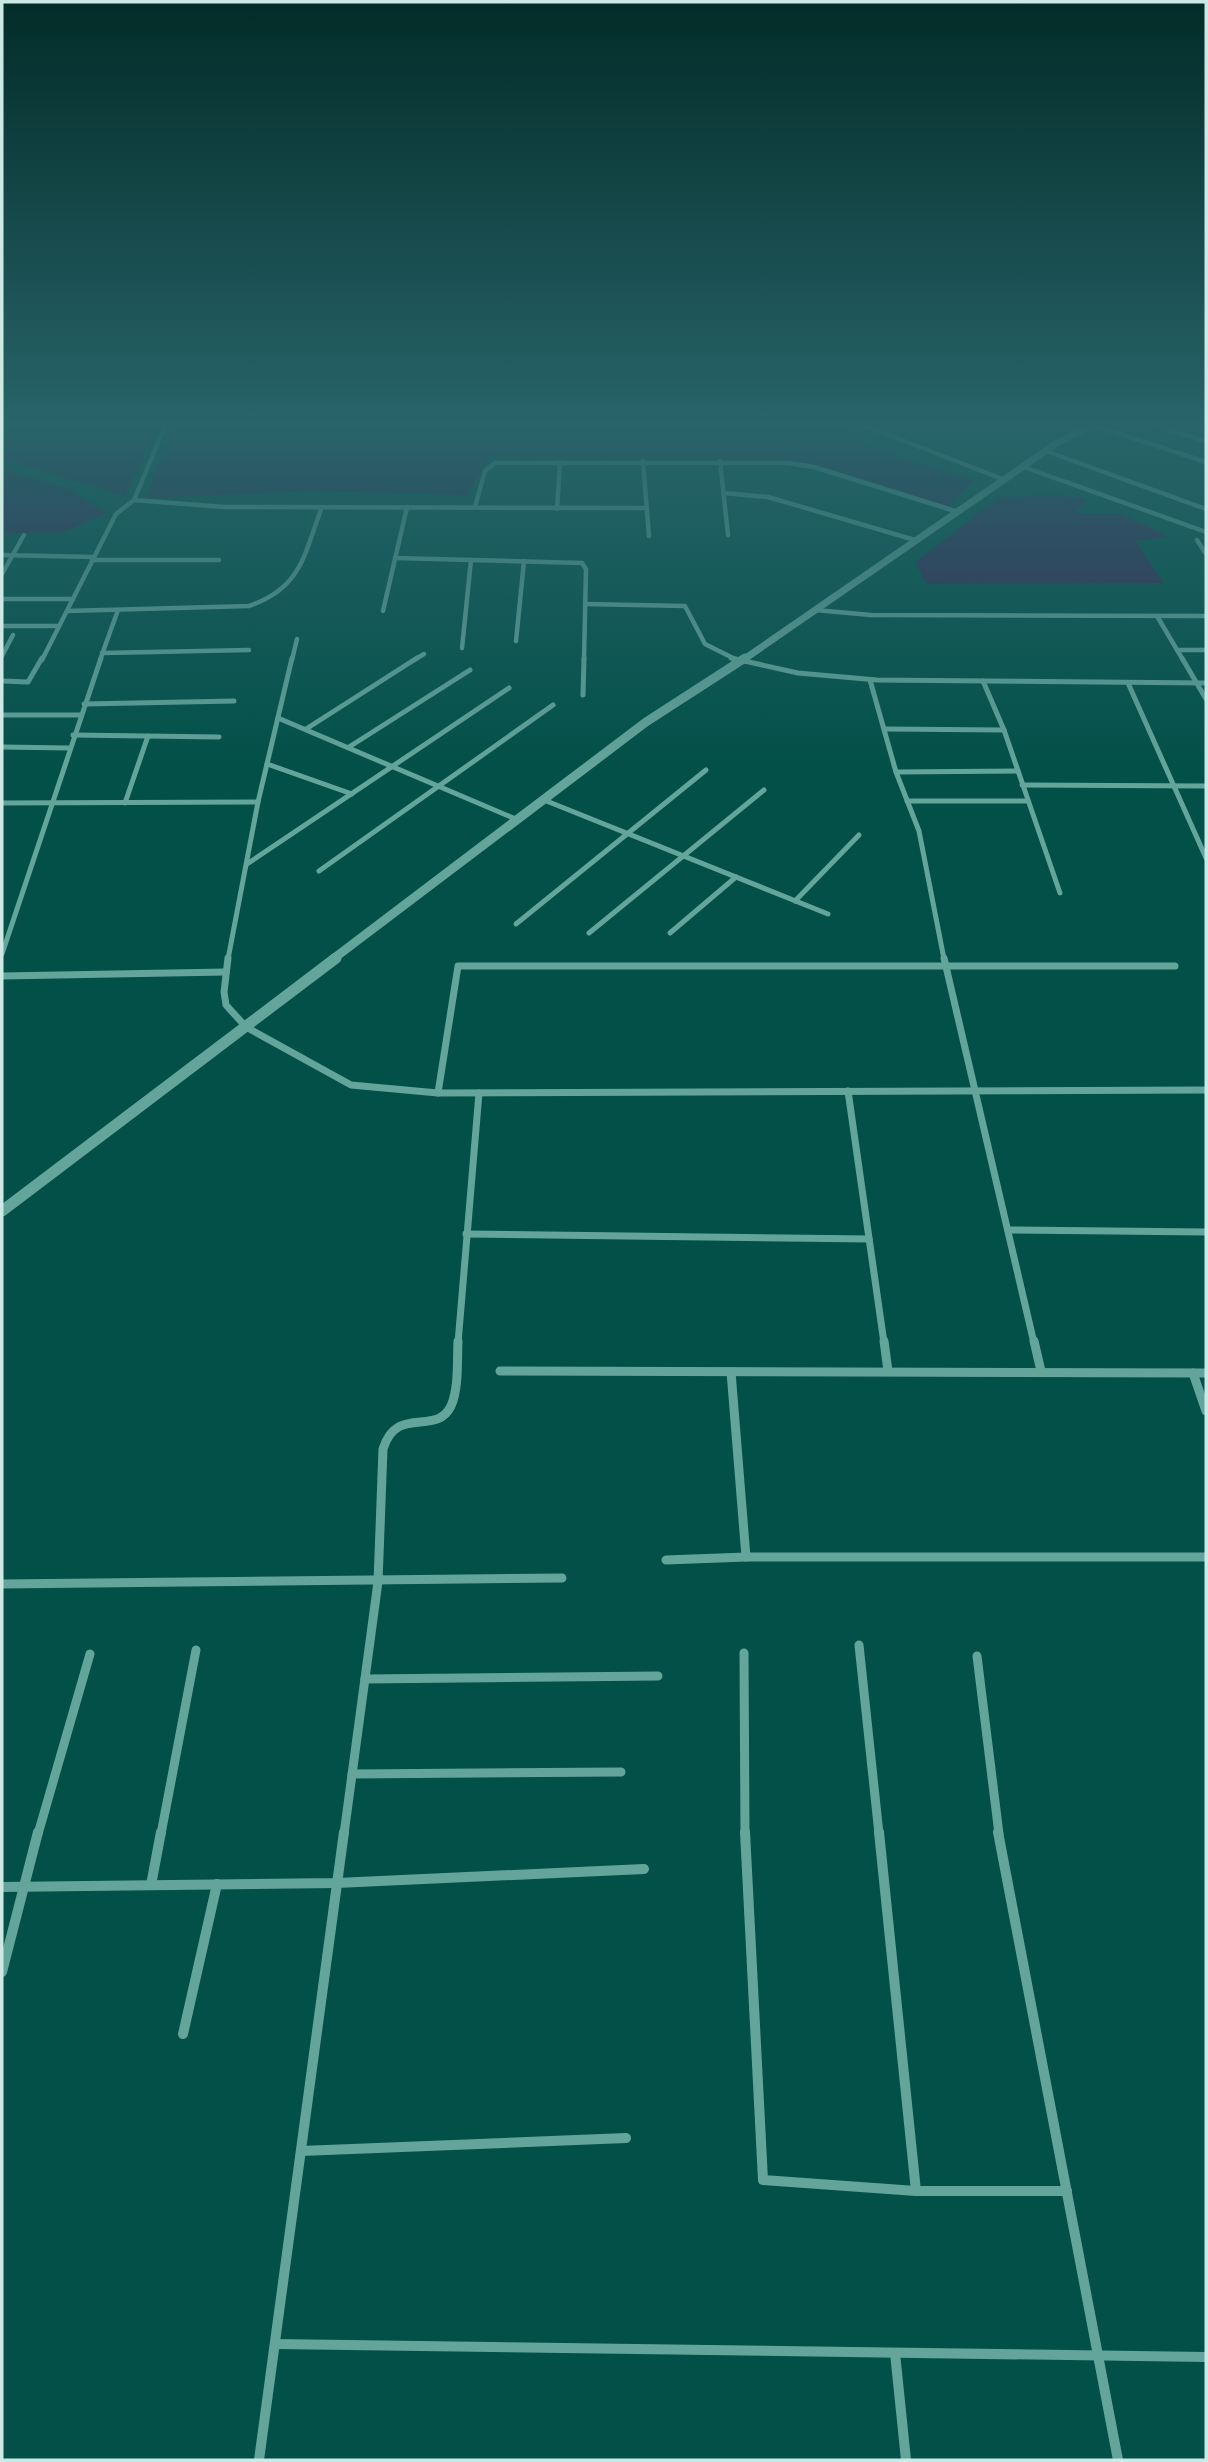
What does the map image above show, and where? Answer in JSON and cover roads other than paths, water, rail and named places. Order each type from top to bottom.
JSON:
[{"type":"street","points":[[2,574],[20,541]]},
{"type":"street","points":[[2,681],[31,680],[102,541]]},
{"type":"street","points":[[67,611],[249,607],[270,599],[295,578],[309,541]]},
{"type":"street","points":[[383,611],[399,541]]},
{"type":"street","points":[[2,1211],[646,722],[740,662],[914,541]]},
{"type":"street","points":[[2,555],[219,560]]},
{"type":"street","points":[[395,558],[582,562],[586,569],[583,695]]},
{"type":"street","points":[[462,648],[471,560]]},
{"type":"street","points":[[516,641],[524,561]]},
{"type":"street","points":[[2,599],[73,599]]},
{"type":"street","points":[[585,604],[685,606],[701,642],[740,662],[814,675],[870,680],[1206,683]]},
{"type":"street","points":[[2,950],[118,610]]},
{"type":"street","points":[[815,610],[871,615],[1206,616]]},
{"type":"street","points":[[1157,616],[1206,699]]},
{"type":"street","points":[[2,625],[59,626]]},
{"type":"street","points":[[2,656],[13,635]]},
{"type":"street","points":[[297,639],[258,802],[224,992],[226,1005],[246,1027],[351,1085],[438,1093],[1206,1090]]},
{"type":"street","points":[[102,653],[249,650]]},
{"type":"street","points":[[1177,650],[1206,650]]},
{"type":"street","points":[[306,729],[424,654]]},
{"type":"street","points":[[348,747],[470,670]]},
{"type":"street","points":[[870,680],[895,772],[919,831],[945,965],[1041,1371]]},
{"type":"street","points":[[983,681],[1004,730],[1060,892]]},
{"type":"street","points":[[1128,683],[1206,858]]},
{"type":"street","points":[[247,864],[509,688]]},
{"type":"street","points":[[84,704],[234,701]]},
{"type":"street","points":[[319,871],[553,705]]},
{"type":"street","points":[[2,715],[80,715]]},
{"type":"street","points":[[278,718],[519,820]]},
{"type":"street","points":[[885,729],[1004,730]]},
{"type":"street","points":[[73,736],[219,737]]},
{"type":"street","points":[[125,803],[148,736]]},
{"type":"street","points":[[2,747],[69,748]]},
{"type":"street","points":[[267,764],[352,794]]},
{"type":"street","points":[[516,924],[706,770]]},
{"type":"street","points":[[895,772],[1018,771]]},
{"type":"street","points":[[1022,785],[1206,786]]},
{"type":"street","points":[[589,933],[681,855],[764,790]]},
{"type":"street","points":[[544,800],[828,914]]},
{"type":"street","points":[[907,801],[1028,801]]},
{"type":"street","points":[[2,803],[258,802]]},
{"type":"street","points":[[795,901],[859,835]]},
{"type":"street","points":[[670,933],[736,877]]},
{"type":"street","points":[[438,1093],[458,965],[1175,966]]},
{"type":"street","points":[[2,976],[226,972]]},
{"type":"street","points":[[848,1091],[888,1371]]},
{"type":"street","points":[[259,2460],[378,1582],[385,1435],[397,1425],[431,1421],[449,1410],[454,1393],[479,1093]]},
{"type":"street","points":[[1007,1230],[1206,1232]]},
{"type":"street","points":[[466,1234],[869,1239]]},
{"type":"street","points":[[500,1371],[1206,1373]]},
{"type":"street","points":[[732,1372],[746,1557]]},
{"type":"street","points":[[1193,1373],[1206,1411]]},
{"type":"street","points":[[666,1560],[746,1557],[1206,1557]]},
{"type":"street","points":[[2,1584],[562,1578]]},
{"type":"street","points":[[859,1645],[916,2191]]},
{"type":"street","points":[[151,1885],[196,1650]]},
{"type":"street","points":[[744,1653],[745,1859],[763,2180],[916,2191],[1068,2191]]},
{"type":"street","points":[[2,1972],[22,1887],[90,1654]]},
{"type":"street","points":[[977,1657],[1001,1853],[1118,2460]]},
{"type":"street","points":[[365,1679],[658,1676]]},
{"type":"street","points":[[352,1774],[621,1772]]},
{"type":"street","points":[[2,1887],[337,1883],[644,1869]]},
{"type":"street","points":[[183,2034],[217,1884]]},
{"type":"street","points":[[301,2151],[626,2138]]},
{"type":"street","points":[[275,2344],[1206,2357]]},
{"type":"street","points":[[895,2353],[906,2460]]}]
